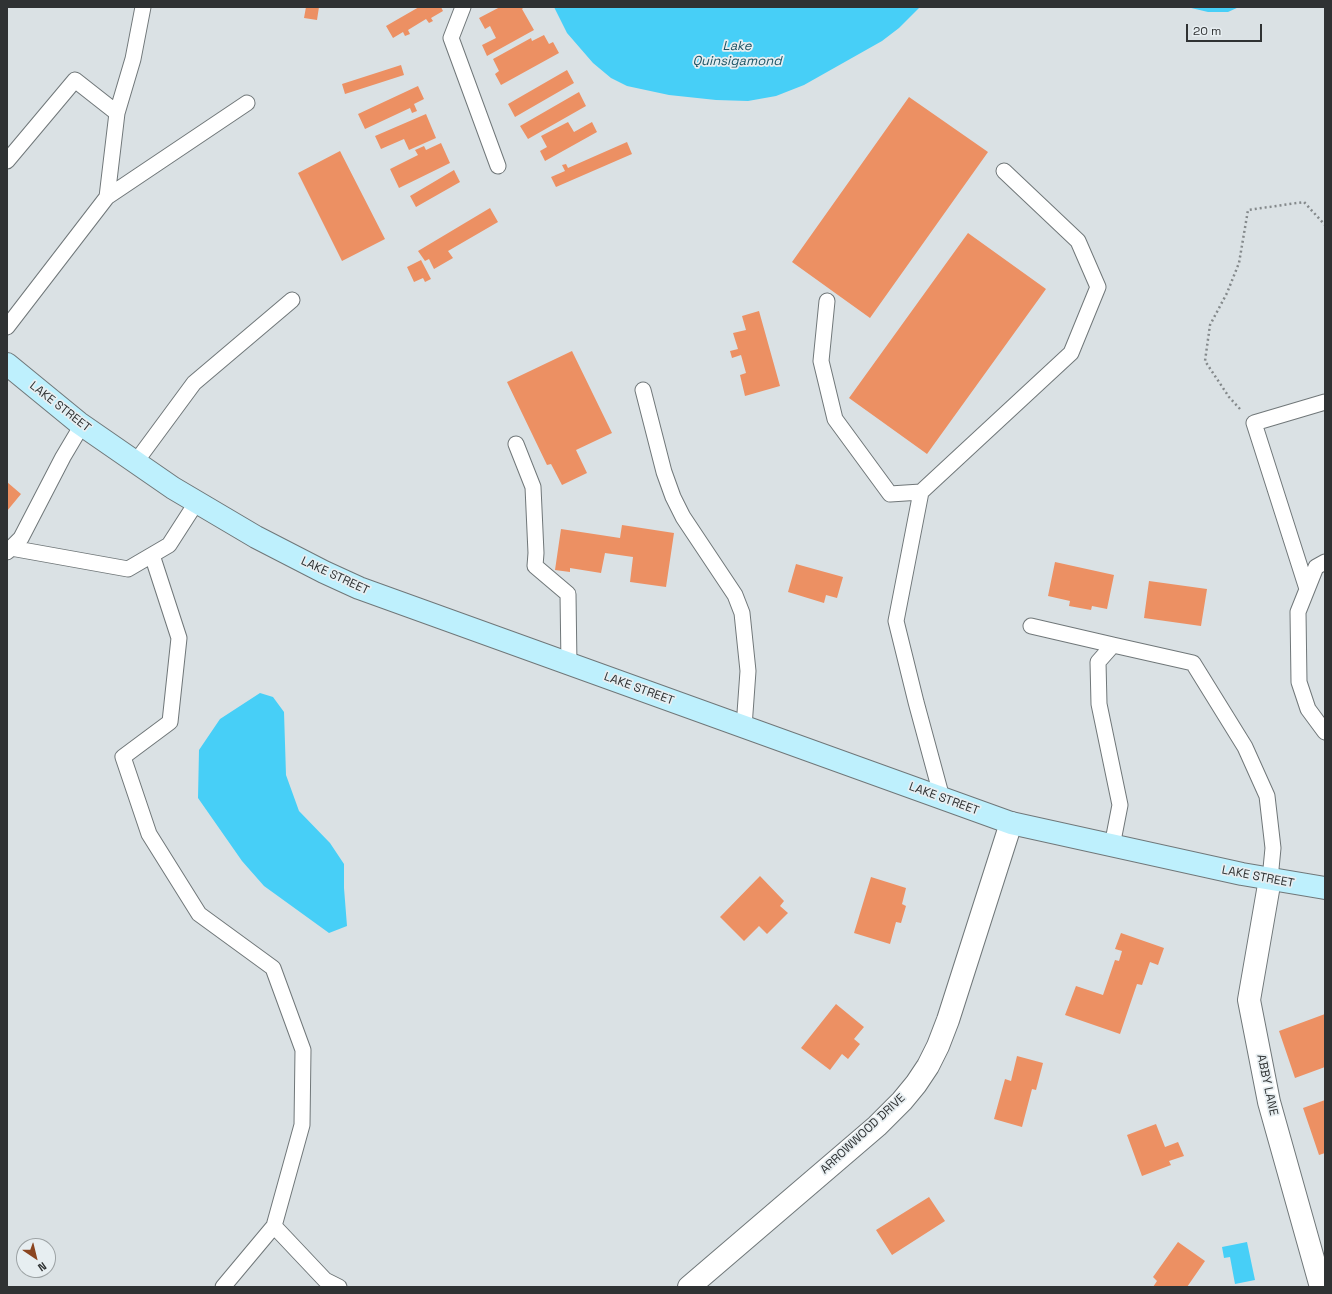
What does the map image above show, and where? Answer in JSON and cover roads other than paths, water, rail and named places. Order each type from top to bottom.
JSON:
[{"type":"main road","name":"LAKE STREET","points":[[7,364],[82,425],[135,463],[196,503],[245,531],[341,581],[569,665],[1011,823],[1185,862],[1325,888]]},
{"type":"street","name":"ARROWWOOD DRIVE","points":[[689,1287],[877,1126],[902,1101],[916,1084],[928,1066],[938,1046],[948,1020],[1011,823]]},
{"type":"street","name":"ABBY LANE","points":[[1270,879],[1249,1000],[1269,1102],[1321,1287]]},
{"type":"lane","points":[[463,7],[451,38],[498,166]]},
{"type":"lane","points":[[107,197],[117,113],[133,59],[141,9]]},
{"type":"lane","points":[[7,161],[75,80],[117,113]]},
{"type":"lane","points":[[7,326],[107,197],[247,103]]},
{"type":"lane","points":[[942,798],[896,621],[921,492],[1071,353],[1098,287],[1078,241],[1004,171]]},
{"type":"lane","points":[[135,463],[194,383],[292,300]]},
{"type":"lane","points":[[827,301],[821,361],[835,419],[890,494],[921,492]]},
{"type":"lane","points":[[643,390],[664,472],[673,497],[683,517],[735,596],[742,613],[748,671],[744,727]]},
{"type":"lane","points":[[1307,590],[1254,423],[1325,402]]},
{"type":"lane","points":[[9,550],[21,538],[82,425]]},
{"type":"lane","points":[[516,444],[533,486],[536,553],[535,566],[568,594],[569,665]]},
{"type":"lane","points":[[9,550],[128,568],[169,545],[196,503]]},
{"type":"lane","points":[[152,555],[179,638],[170,722],[123,756],[149,834],[199,914],[273,968],[303,1050],[302,1125],[274,1226],[223,1287]]},
{"type":"lane","points":[[1325,562],[1316,567],[1298,612],[1299,682],[1308,709],[1325,732]]},
{"type":"lane","points":[[1031,626],[1193,663],[1245,747],[1267,796],[1274,848],[1270,879]]},
{"type":"lane","points":[[1112,846],[1120,805],[1099,704],[1098,662],[1113,645]]},
{"type":"lane","points":[[274,1226],[325,1280],[339,1287]]},
{"type":"water","name":"Lake Quinsigamond","points":[[554,7],[920,7],[899,28],[882,41],[804,85],[776,96],[748,101],[716,100],[669,95],[627,86],[611,78],[593,63],[567,33]]},
{"type":"water","points":[[1187,7],[1239,7],[1228,12],[1208,12]]},
{"type":"water","points":[[260,693],[273,697],[284,712],[286,775],[299,811],[330,843],[344,864],[347,926],[329,933],[264,886],[242,861],[198,798],[199,750],[220,719]]},
{"type":"water","points":[[1247,1242],[1255,1280],[1235,1284],[1230,1257],[1224,1258],[1222,1247]]}]
